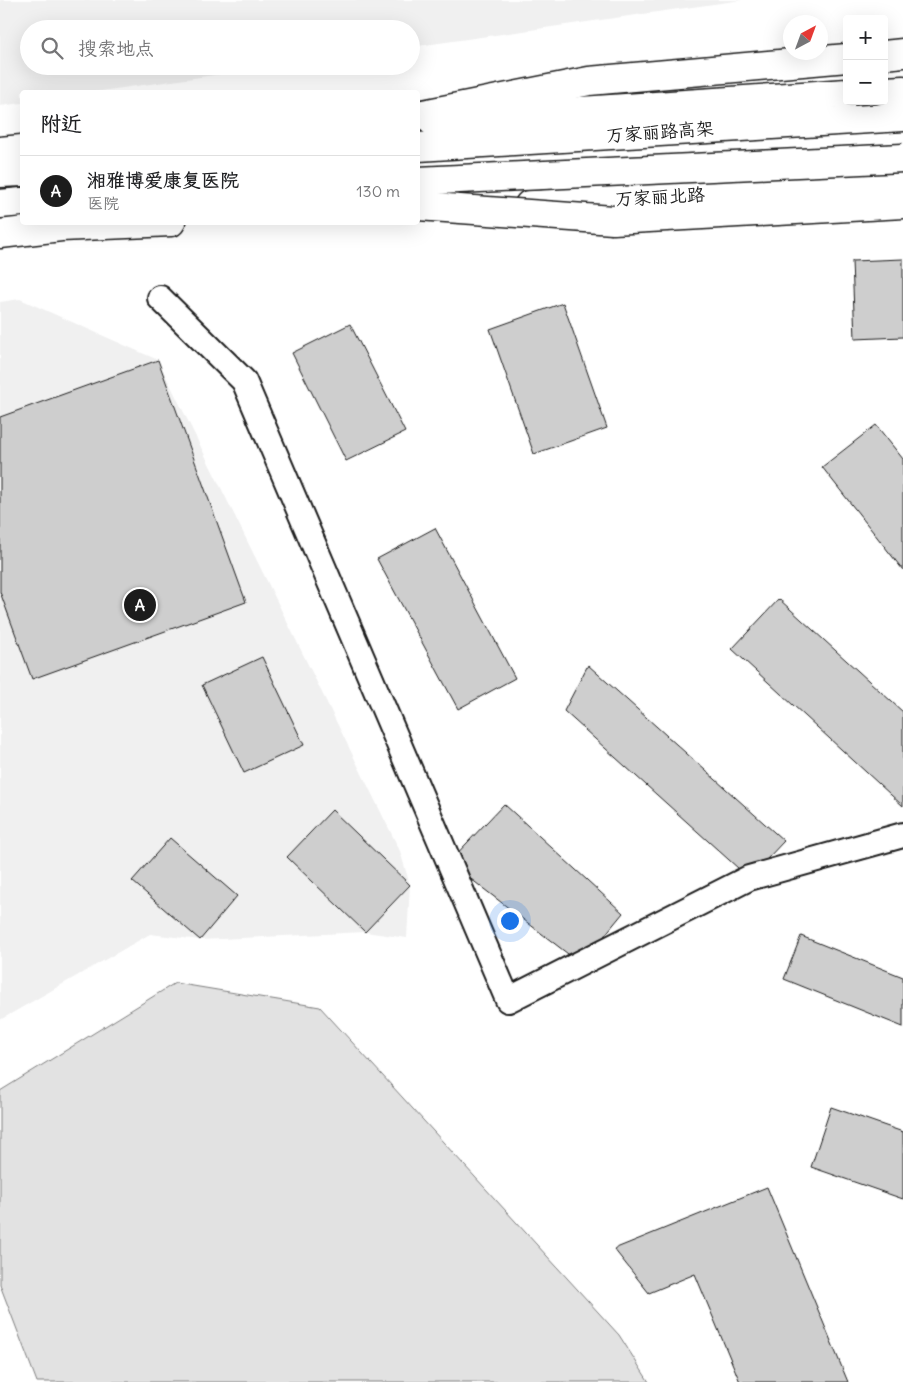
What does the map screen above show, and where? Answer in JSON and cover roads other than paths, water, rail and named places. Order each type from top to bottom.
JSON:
[{"type":"main road","points":[[888,55],[903,53]]},
{"type":"main road","points":[[420,115],[589,81],[843,58]]},
{"type":"main road","points":[[888,91],[903,90]]},
{"type":"main road","points":[[420,122],[843,94]]},
{"type":"main road","name":"万家丽路高架","points":[[420,147],[903,117]]},
{"type":"main road","points":[[0,151],[20,149]]},
{"type":"main road","points":[[420,182],[903,158]]},
{"type":"main road","points":[[0,173],[20,172]]},
{"type":"main road","name":"万家丽北路","points":[[420,212],[903,182]]},
{"type":"main road","points":[[0,204],[20,202]]},
{"type":"main road","points":[[420,206],[612,220],[903,204]]},
{"type":"main road","points":[[0,234],[61,227],[105,225]]},
{"type":"street","points":[[160,298],[244,381],[508,1000],[750,878],[903,835]]},
{"type":"place","name":"湘雅博爱康复医院","points":[[140,605]]}]
